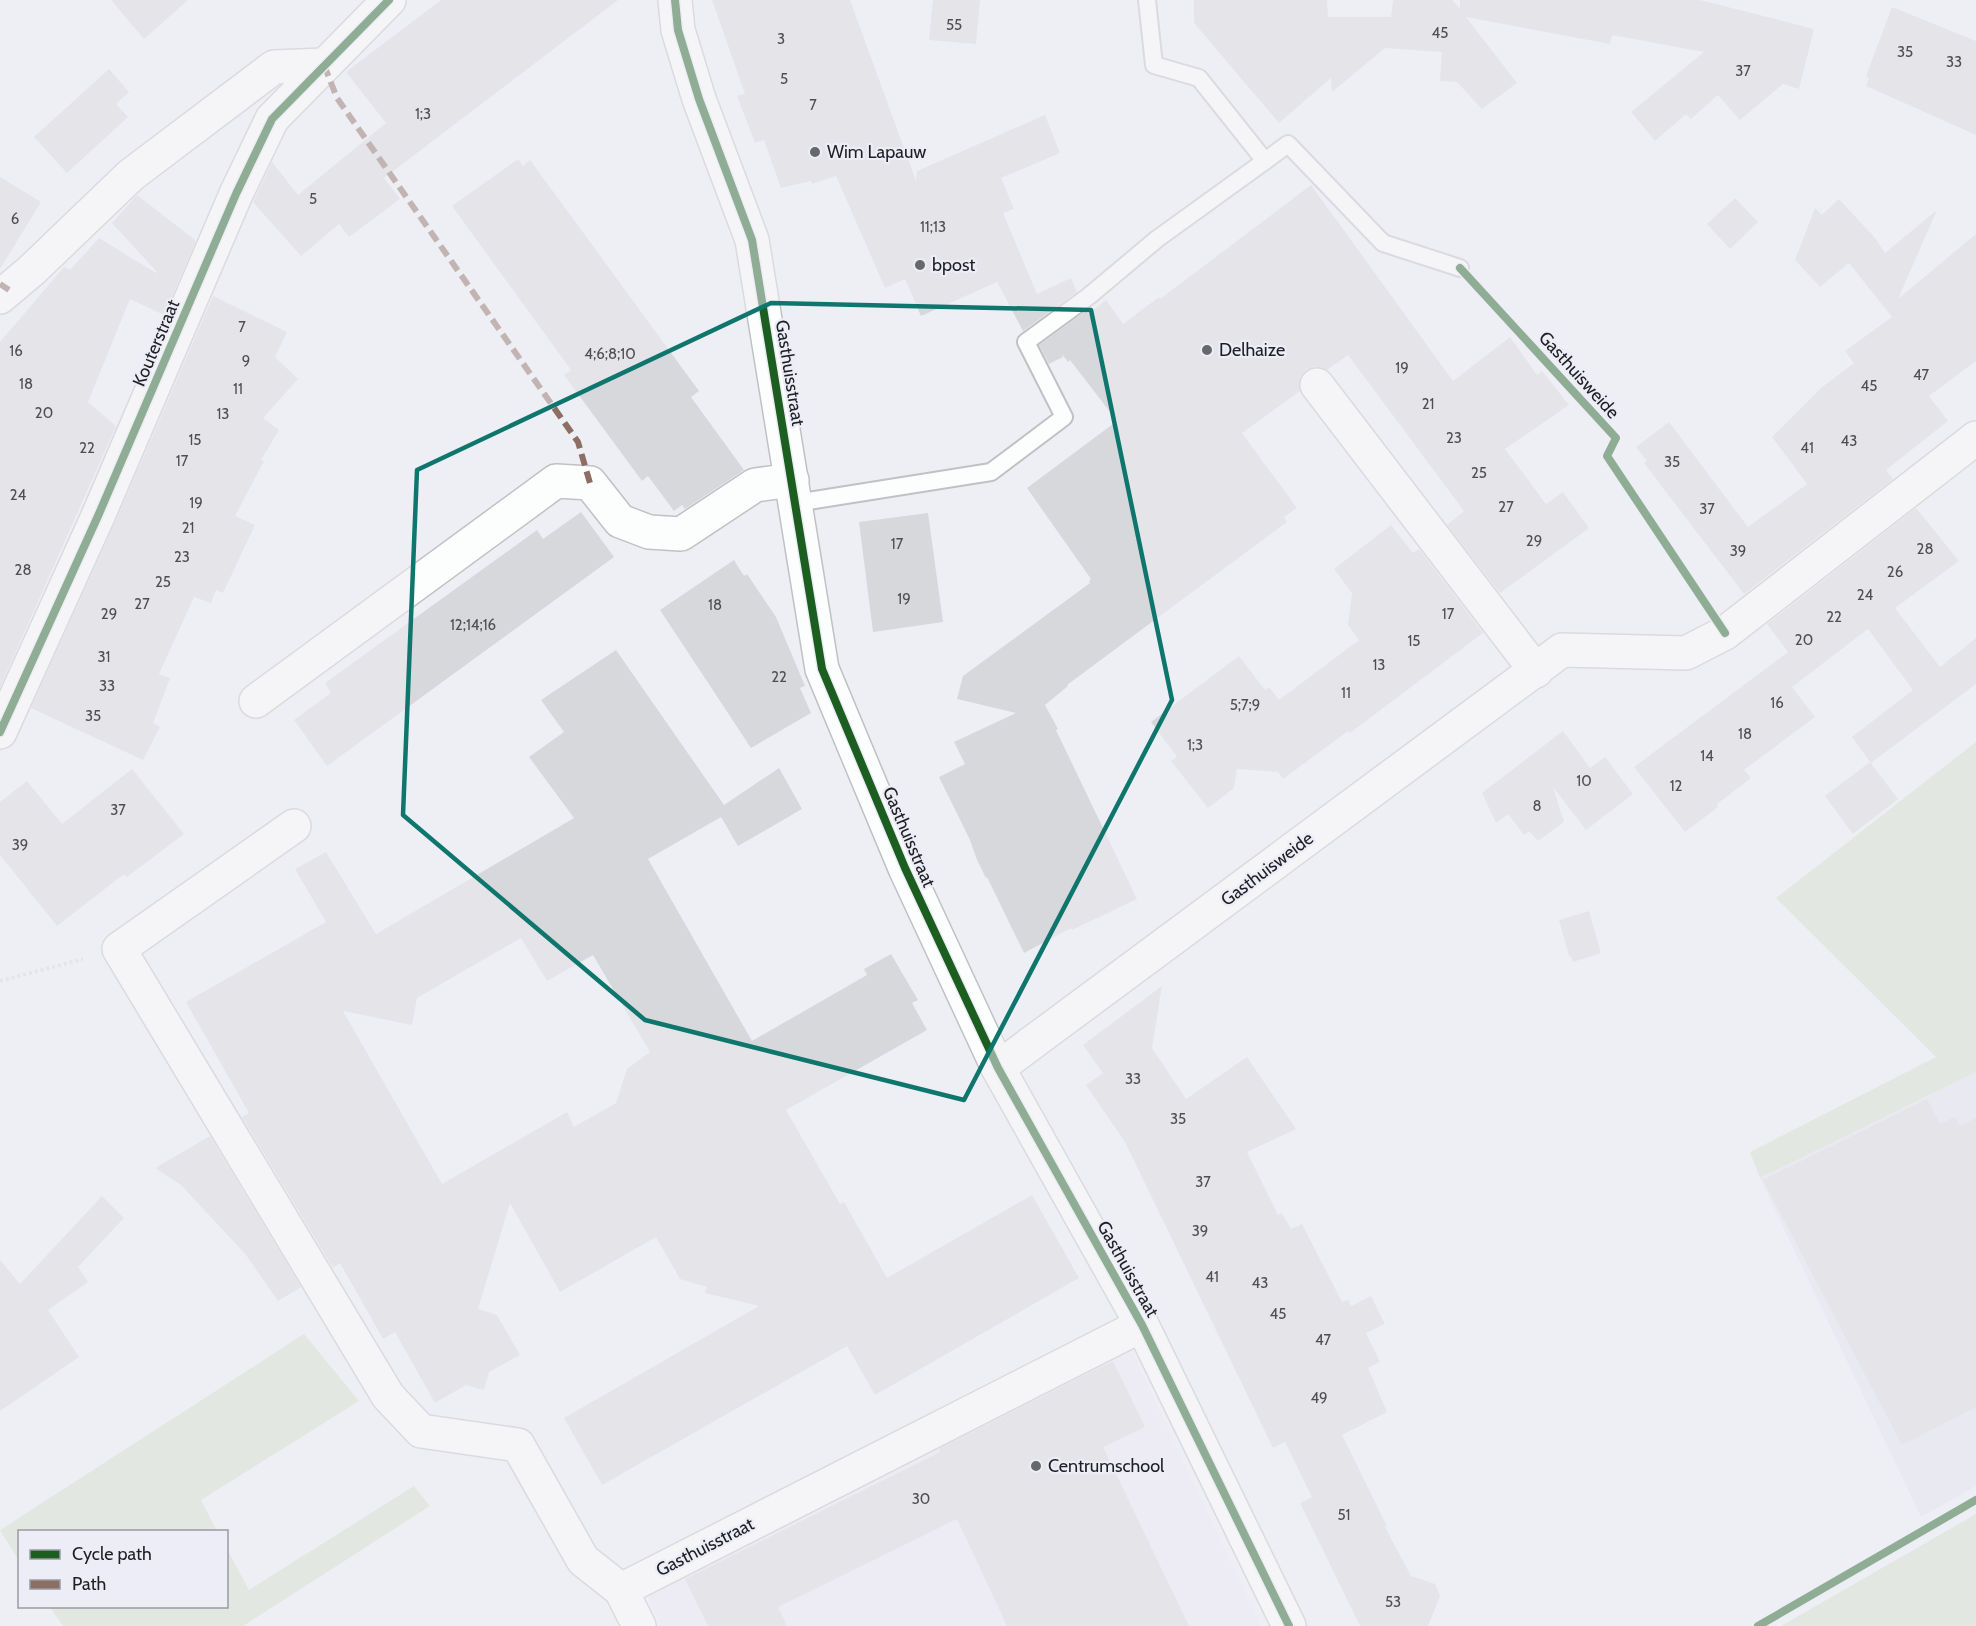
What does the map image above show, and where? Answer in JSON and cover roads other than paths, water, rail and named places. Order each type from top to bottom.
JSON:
[{"type":"street","name":"Kouterstraat","points":[[0,732],[98,516],[236,194],[272,119],[389,0]]},
{"type":"street","name":"Gasthuisstraat","points":[[675,0],[678,30],[699,99],[752,240],[822,669],[905,868],[998,1068],[1142,1325],[1289,1626]]},
{"type":"street","points":[[0,297],[32,270],[131,175],[274,66],[324,65]]},
{"type":"street","points":[[1317,385],[1536,670]]},
{"type":"street","name":"Gasthuisweide","points":[[998,1068],[1562,650],[1686,653],[1725,633],[1976,438]]},
{"type":"street","points":[[256,701],[556,481],[590,483],[620,521],[649,532],[681,534],[755,484],[794,492]]},
{"type":"street","points":[[294,826],[119,949],[388,1396],[421,1431],[518,1444],[583,1560],[621,1590],[639,1626]]},
{"type":"street","name":"Gasthuisstraat","points":[[621,1590],[1142,1325]]},
{"type":"lane","points":[[1147,0],[1154,65],[1199,78],[1265,161]]},
{"type":"lane","points":[[794,492],[991,472],[1064,417],[1026,342],[1089,296],[1157,240],[1288,144],[1383,243],[1460,268]]},
{"type":"place","name":"Wim Lapauw","points":[[815,152]]},
{"type":"place","name":"bpost","points":[[920,265]]},
{"type":"place","name":"Delhaize","points":[[1207,350]]},
{"type":"place","name":"Centrumschool","points":[[1036,1466]]}]
